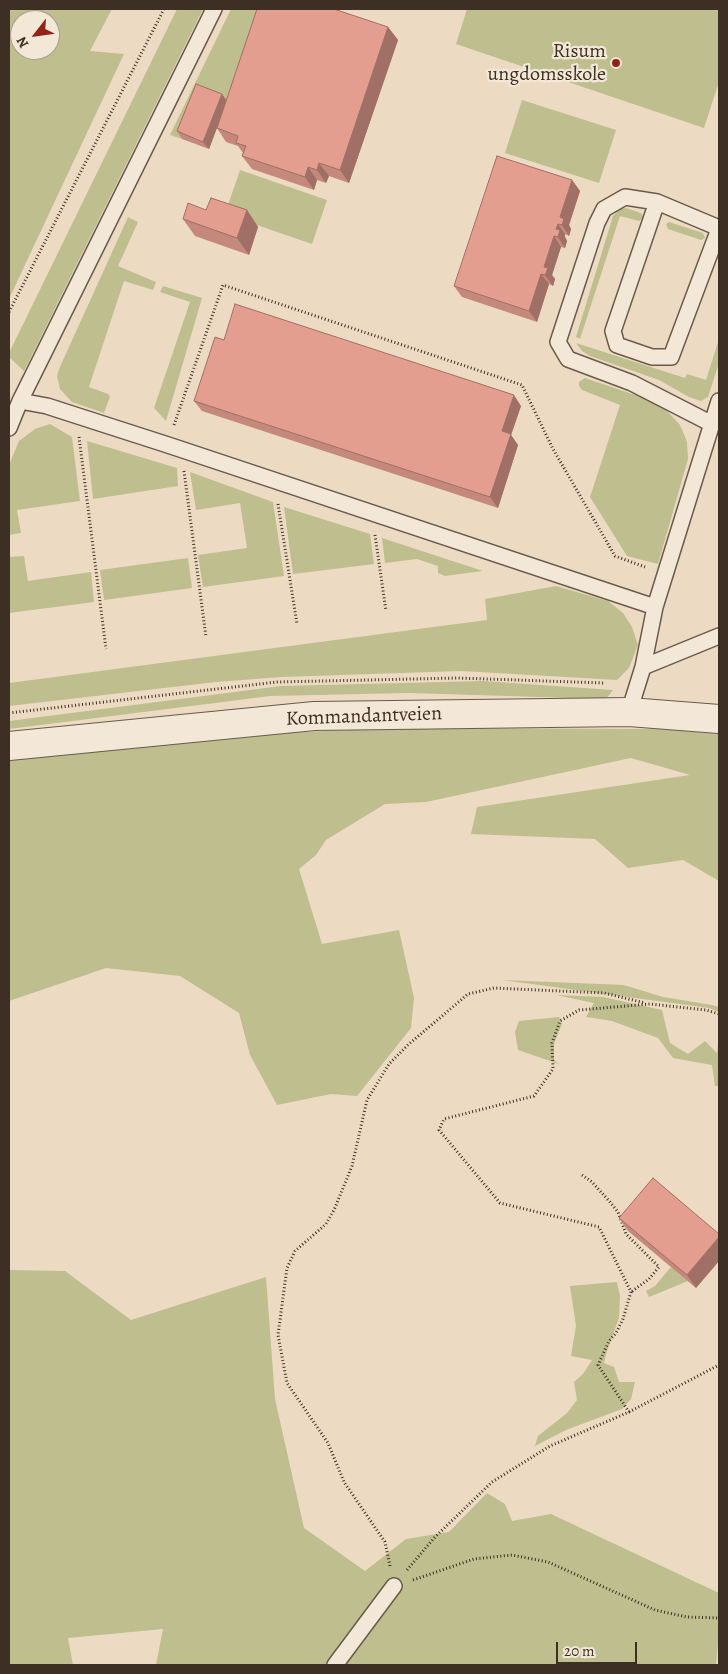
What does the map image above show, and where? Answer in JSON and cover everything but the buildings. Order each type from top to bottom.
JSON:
[{"type":"street","name":"Kommandantveien","points":[[9,746],[314,716],[629,712],[719,719]]},
{"type":"lane","points":[[9,428],[20,401],[214,9]]},
{"type":"lane","points":[[657,202],[613,331],[617,344],[652,357],[671,356],[719,228],[657,202],[625,197],[604,209],[597,224],[558,342],[568,359],[632,383],[712,424]]},
{"type":"lane","points":[[20,401],[47,406],[655,606]]},
{"type":"lane","points":[[629,712],[643,667],[655,606],[719,401]]},
{"type":"lane","points":[[643,667],[719,636]]},
{"type":"lane","points":[[336,1665],[394,1586]]},
{"type":"path","points":[[9,312],[164,9]]},
{"type":"path","points":[[172,433],[222,284],[522,385],[553,449],[615,556],[665,574]]},
{"type":"path","points":[[78,434],[106,649]]},
{"type":"path","points":[[183,466],[206,637]]},
{"type":"path","points":[[277,496],[297,624]]},
{"type":"path","points":[[374,527],[386,610]]},
{"type":"path","points":[[394,1586],[384,1542],[344,1482],[328,1443],[287,1383],[278,1335],[287,1268],[295,1251],[326,1224],[334,1210],[352,1166],[366,1100],[389,1064],[409,1044],[468,994],[494,988],[604,993],[650,1004],[706,1010],[719,1014]]},
{"type":"path","points":[[631,1292],[599,1227],[500,1203],[439,1130],[444,1119],[534,1096],[552,1069],[552,1044],[560,1021],[579,1010],[650,1004]]},
{"type":"path","points":[[582,1175],[592,1182],[610,1202],[618,1212],[626,1234],[659,1267],[649,1279],[631,1292],[623,1319],[616,1333],[609,1341],[598,1365],[629,1412]]},
{"type":"path","points":[[394,1586],[435,1537],[492,1482],[550,1446],[629,1412],[719,1365]]},
{"type":"path","points":[[394,1586],[474,1559],[512,1555],[548,1562],[655,1610],[687,1617],[719,1618]]},
{"type":"green space","points":[[9,9],[112,9],[90,51],[124,54],[9,299]]},
{"type":"green space","points":[[177,9],[203,9],[24,371],[9,357],[9,353]]},
{"type":"green space","points":[[231,9],[260,9],[227,101],[201,91],[182,139],[170,135]]},
{"type":"green space","name":"Risum ungdomsskole","points":[[467,9],[719,9],[719,82],[704,128],[456,44]]},
{"type":"green space","points":[[522,100],[616,130],[599,183],[505,153]]},
{"type":"green space","points":[[240,170],[327,200],[312,244],[225,214]]},
{"type":"green space","points":[[626,208],[642,214],[643,218],[639,221],[620,216],[580,339],[576,337],[613,216],[620,209]]},
{"type":"green space","points":[[128,217],[138,222],[118,266],[156,282],[153,290],[124,281],[89,387],[108,394],[110,397],[104,413],[72,402],[60,389],[57,376]]},
{"type":"green space","points":[[669,222],[703,233],[705,238],[701,240],[668,229],[666,224]]},
{"type":"green space","points":[[163,286],[202,298],[166,421],[154,408],[190,302],[160,292]]},
{"type":"green space","points":[[719,339],[719,363],[708,397],[701,401],[689,397],[659,380],[590,356],[582,351],[576,343],[685,378],[687,374],[706,380]]},
{"type":"green space","points":[[585,378],[653,401],[667,411],[680,425],[687,442],[688,459],[658,564],[627,556],[590,497],[620,405],[582,390],[579,382]]},
{"type":"green space","points":[[50,424],[72,437],[80,501],[17,510],[21,533],[9,535],[9,465],[19,441],[35,429]]},
{"type":"green space","points":[[87,441],[177,468],[178,486],[93,499]]},
{"type":"green space","points":[[190,472],[273,502],[284,576],[203,587],[198,555],[247,548],[240,503],[196,510]]},
{"type":"green space","points":[[284,507],[370,534],[374,564],[293,574]]},
{"type":"green space","points":[[382,538],[483,571],[445,576],[438,573],[438,566],[417,559],[385,563]]},
{"type":"green space","points":[[24,556],[28,581],[91,572],[94,602],[9,613],[9,557]]},
{"type":"green space","points":[[188,558],[192,588],[104,600],[100,570]]},
{"type":"green space","points":[[556,586],[608,601],[623,613],[632,627],[638,645],[629,668],[617,680],[462,671],[282,677],[216,682],[9,706],[9,683],[487,620],[485,599]]},
{"type":"green space","points":[[483,681],[613,690],[606,699],[409,693],[270,696],[9,729],[9,721],[281,686]]},
{"type":"green space","points":[[408,728],[663,729],[719,734],[719,881],[683,860],[628,868],[595,839],[471,834],[477,807],[690,775],[631,758],[426,802],[385,804],[326,840],[316,855],[299,869],[322,944],[399,930],[414,998],[411,1028],[357,1096],[331,1094],[277,1105],[250,1055],[239,1013],[180,976],[106,968],[9,1001],[9,759],[218,735]]},
{"type":"green space","points":[[502,980],[624,985],[663,997],[712,1005],[719,1007],[719,1012],[709,1008]]},
{"type":"green space","points":[[556,995],[603,997],[662,1010],[670,1043],[688,1054],[705,1041],[717,1053],[719,1036],[719,1086],[715,1086],[712,1065],[673,1058],[658,1038],[612,1021],[586,1017],[594,1003]]},
{"type":"green space","points":[[559,1017],[562,1024],[554,1044],[554,1060],[559,1064],[518,1050],[515,1032],[519,1021]]},
{"type":"green space","points":[[671,1267],[688,1281],[649,1297],[646,1291],[655,1286]]},
{"type":"green space","points":[[9,1270],[65,1271],[131,1320],[266,1277],[275,1399],[304,1528],[365,1571],[406,1539],[449,1532],[487,1493],[505,1504],[512,1521],[551,1514],[719,1593],[719,1632],[716,1665],[156,1665],[163,1629],[68,1638],[73,1665],[9,1665]]},
{"type":"green space","points":[[617,1282],[620,1296],[619,1318],[604,1363],[614,1367],[619,1382],[635,1382],[631,1399],[622,1409],[566,1430],[535,1446],[538,1436],[567,1413],[577,1400],[574,1382],[583,1374],[592,1360],[571,1356],[576,1326],[570,1286]]},
{"type":"place","name":"Risum ungdomsskole","points":[[616,63]]}]
